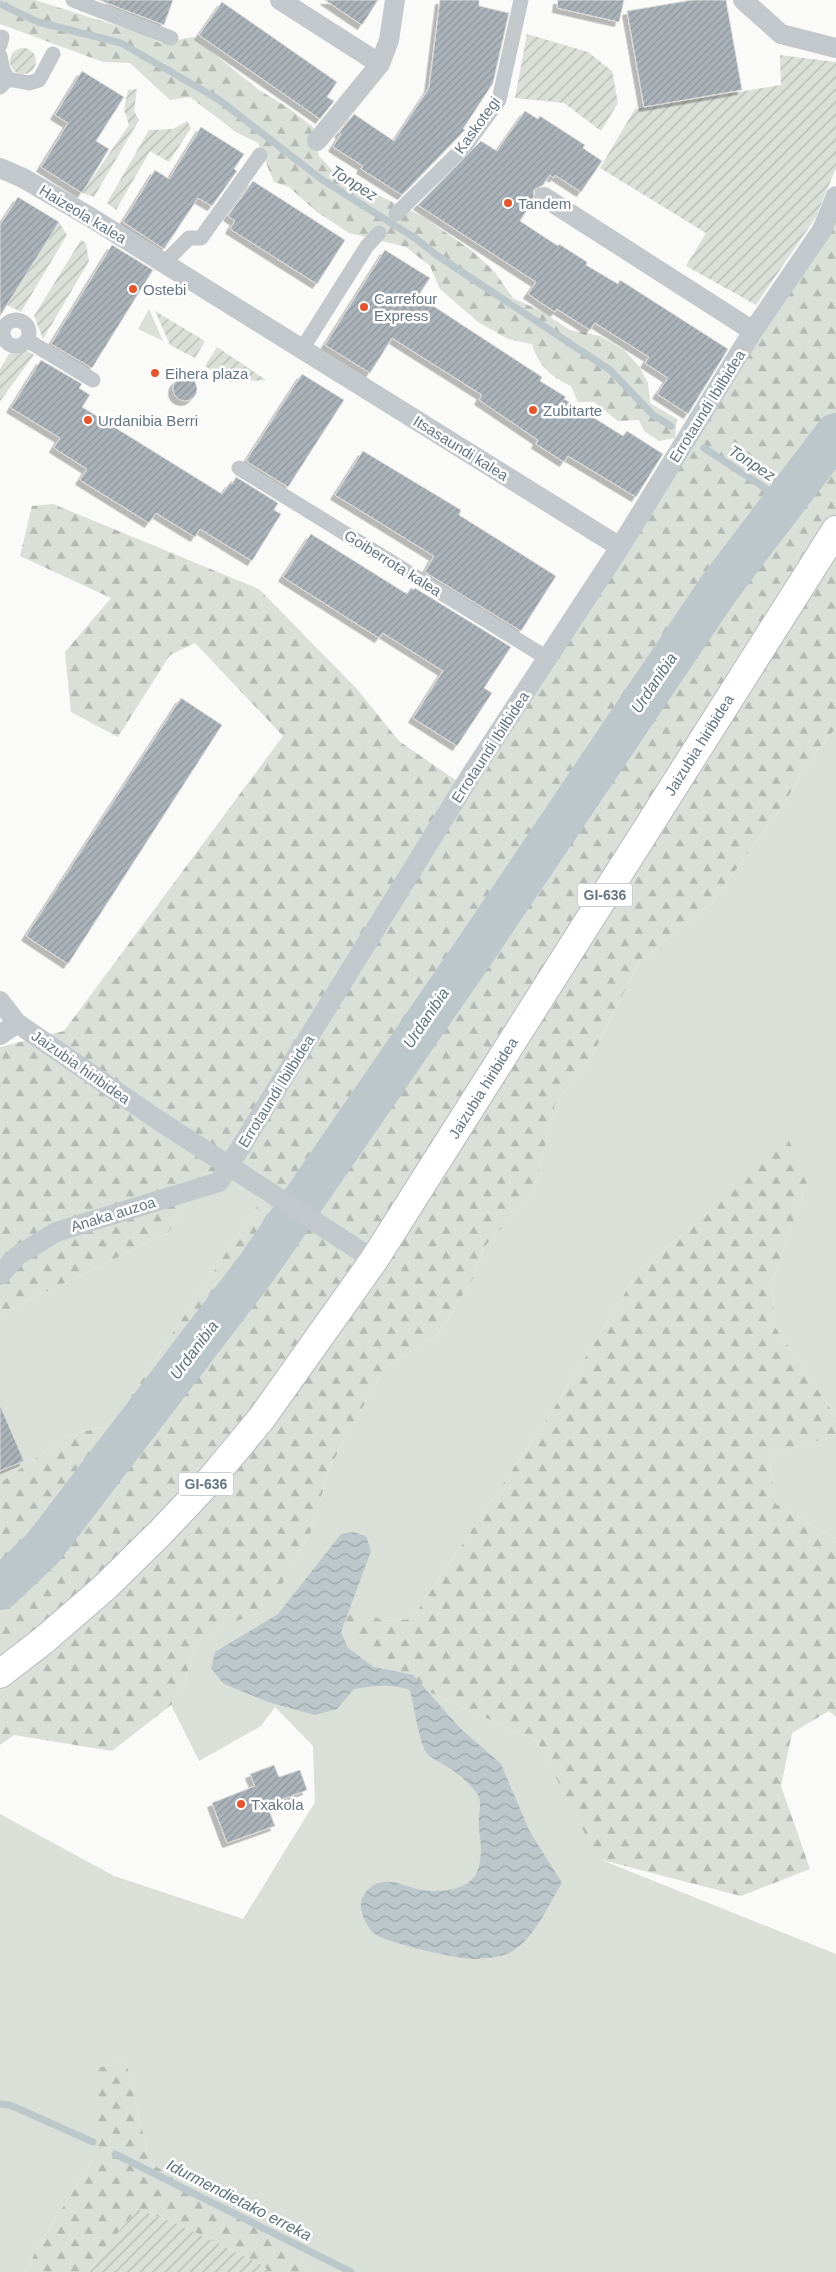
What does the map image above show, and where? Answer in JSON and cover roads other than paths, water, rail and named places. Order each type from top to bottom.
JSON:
[{"type":"main road","name":"Jaizubia hiribidea","points":[[374,1260],[836,530]]},
{"type":"main road","name":"GI-636","points":[[0,1674],[44,1640],[104,1588],[212,1478],[261,1419],[374,1260]]},
{"type":"street","points":[[73,0],[171,38]]},
{"type":"street","points":[[280,0],[380,64]]},
{"type":"street","points":[[317,141],[380,64],[389,40],[395,0]]},
{"type":"street","name":"Kaskotegi","points":[[396,214],[409,204],[466,145],[499,100],[521,0]]},
{"type":"street","points":[[743,0],[781,34],[836,48]]},
{"type":"street","points":[[0,56],[4,83],[29,83],[39,80],[53,54]]},
{"type":"street","points":[[260,155],[201,238],[189,238],[164,263],[302,349],[367,246],[379,233]]},
{"type":"street","name":"Haizeola kalea","points":[[0,168],[82,212],[164,263]]},
{"type":"street","name":"Errotaundi Ibilbidea","points":[[230,1165],[467,781],[620,547],[753,331],[822,230],[836,196]]},
{"type":"street","points":[[544,197],[753,331]]},
{"type":"street","points":[[2,325],[4,336],[9,344],[19,346],[27,340],[93,380]]},
{"type":"street","name":"Itsasaundi kalea","points":[[302,349],[620,547]]},
{"type":"street","name":"Goiberrota kalea","points":[[239,468],[547,658]]},
{"type":"street","name":"Jaizubia hiribidea","points":[[0,1001],[17,1023],[155,1118],[374,1260]]},
{"type":"street","points":[[0,1035],[17,1023]]},
{"type":"street","name":"Anaka auzoa","points":[[0,1275],[17,1256],[56,1232],[219,1182],[230,1165]]},
{"type":"water","points":[[353,1532],[366,1536],[371,1551],[341,1632],[348,1648],[374,1667],[413,1675],[460,1728],[501,1764],[529,1830],[562,1883],[534,1930],[527,1939],[507,1954],[474,1959],[423,1950],[393,1942],[382,1938],[370,1929],[361,1910],[363,1896],[370,1888],[380,1883],[391,1882],[432,1891],[450,1890],[458,1888],[471,1880],[476,1874],[480,1863],[480,1803],[478,1795],[460,1776],[426,1752],[419,1732],[410,1690],[390,1686],[354,1689],[337,1709],[315,1715],[268,1702],[224,1684],[211,1668],[215,1652],[278,1614],[341,1534]]},
{"type":"waterway","name":"Tonpez","points":[[0,4],[38,22],[121,43],[218,99],[321,179],[415,238],[435,254],[610,370],[653,415],[671,426]]},
{"type":"waterway","name":"Urdanibia","points":[[0,1589],[43,1548],[258,1266],[474,952],[719,588],[836,434]]},
{"type":"waterway","name":"Tonpez","points":[[704,448],[785,501]]},
{"type":"waterway","name":"Idurmendietako erreka","points":[[0,2104],[10,2105],[93,2142]]},
{"type":"waterway","name":"Idurmendietako erreka","points":[[115,2154],[351,2272]]},
{"type":"place","name":"Tandem","points":[[508,203]]},
{"type":"place","name":"Ostebi","points":[[133,289]]},
{"type":"place","name":"Carrefour Express","points":[[364,307]]},
{"type":"place","name":"Eihera plaza","points":[[155,373]]},
{"type":"place","name":"Zubitarte","points":[[533,410]]},
{"type":"place","name":"Urdanibia Berri","points":[[88,420]]},
{"type":"place","name":"Txakola","points":[[241,1804]]}]
